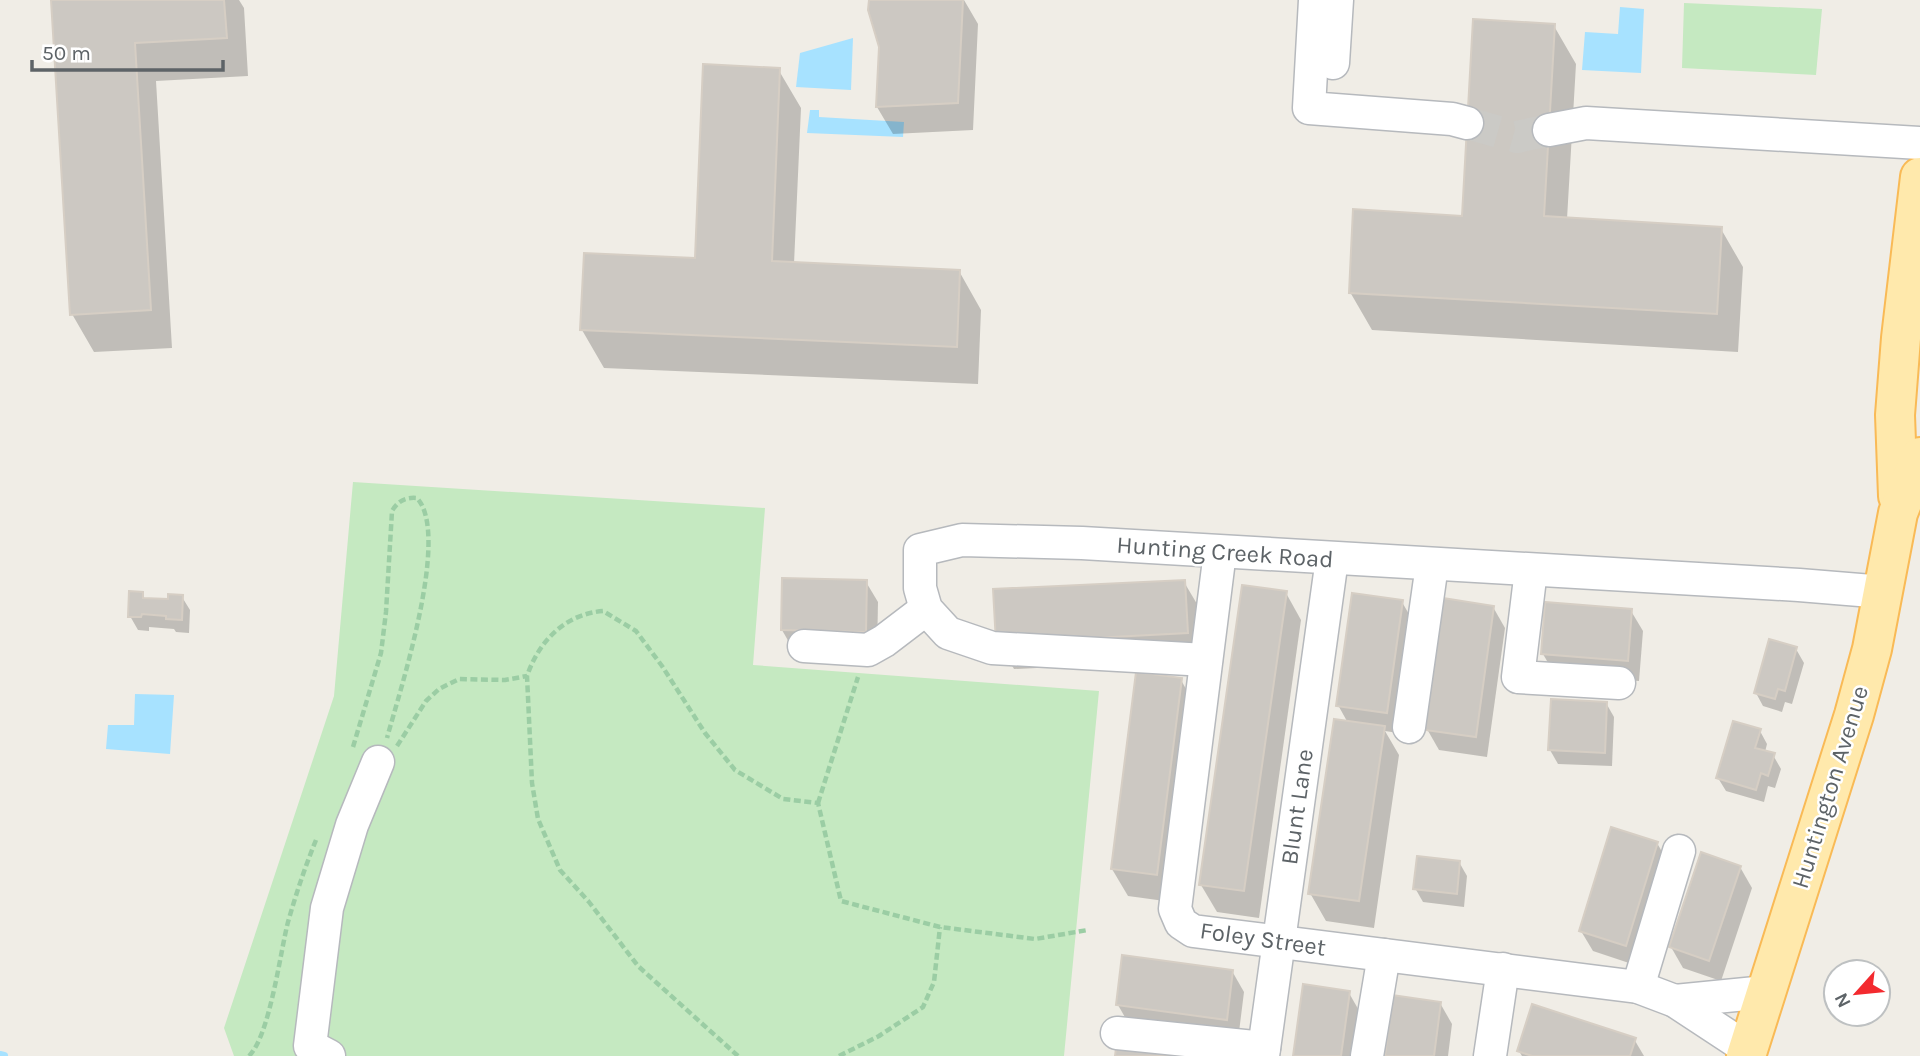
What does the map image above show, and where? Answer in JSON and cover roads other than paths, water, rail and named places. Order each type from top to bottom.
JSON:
[{"type":"main road","name":"Huntington Avenue","points":[[1909,515],[1895,415],[1920,177]]},
{"type":"main road","name":"Huntington Avenue","points":[[1747,1053],[1854,715],[1884,592],[1909,515],[1920,457]]},
{"type":"street","points":[[1315,0],[1319,109]]},
{"type":"street","points":[[1319,109],[1337,0]]},
{"type":"street","points":[[1319,109],[1452,119],[1467,123]]},
{"type":"street","points":[[1549,130],[1586,122],[1920,143]]},
{"type":"street","name":"Hunting Creek Road","points":[[926,609],[920,588],[920,550],[962,540],[1082,543],[1884,592]]},
{"type":"street","name":"Foley Street","points":[[1220,552],[1175,909],[1181,923],[1193,931],[1277,943],[1638,986],[1675,1001],[1747,1053]]},
{"type":"street","name":"Blunt Lane","points":[[1264,1052],[1332,559]]},
{"type":"street","points":[[1409,727],[1432,565]]},
{"type":"street","points":[[1531,570],[1518,677],[1619,683]]},
{"type":"street","points":[[804,646],[868,650],[926,609],[948,633],[992,648],[1206,660]]},
{"type":"street","points":[[316,1053],[327,908],[352,825],[378,762]]},
{"type":"street","points":[[1638,986],[1679,851]]},
{"type":"street","points":[[1367,1056],[1384,955]]},
{"type":"street","points":[[1490,1056],[1503,969]]},
{"type":"street","name":"Foley Street","points":[[1675,1001],[1766,992]]},
{"type":"street","points":[[1117,1033],[1264,1052]]},
{"type":"water","points":[[1620,7],[1644,9],[1641,73],[1582,70],[1585,32],[1618,34]]},
{"type":"water","points":[[853,38],[851,90],[796,87],[800,53]]},
{"type":"water","points":[[810,110],[819,110],[819,117],[904,122],[903,137],[807,133]]},
{"type":"water","points":[[135,694],[174,695],[170,754],[106,749],[108,725],[134,725]]},
{"type":"waterway","points":[[0,1055],[4,1056]]},
{"type":"tunnel","points":[[1467,123],[1517,137],[1549,130]]}]
